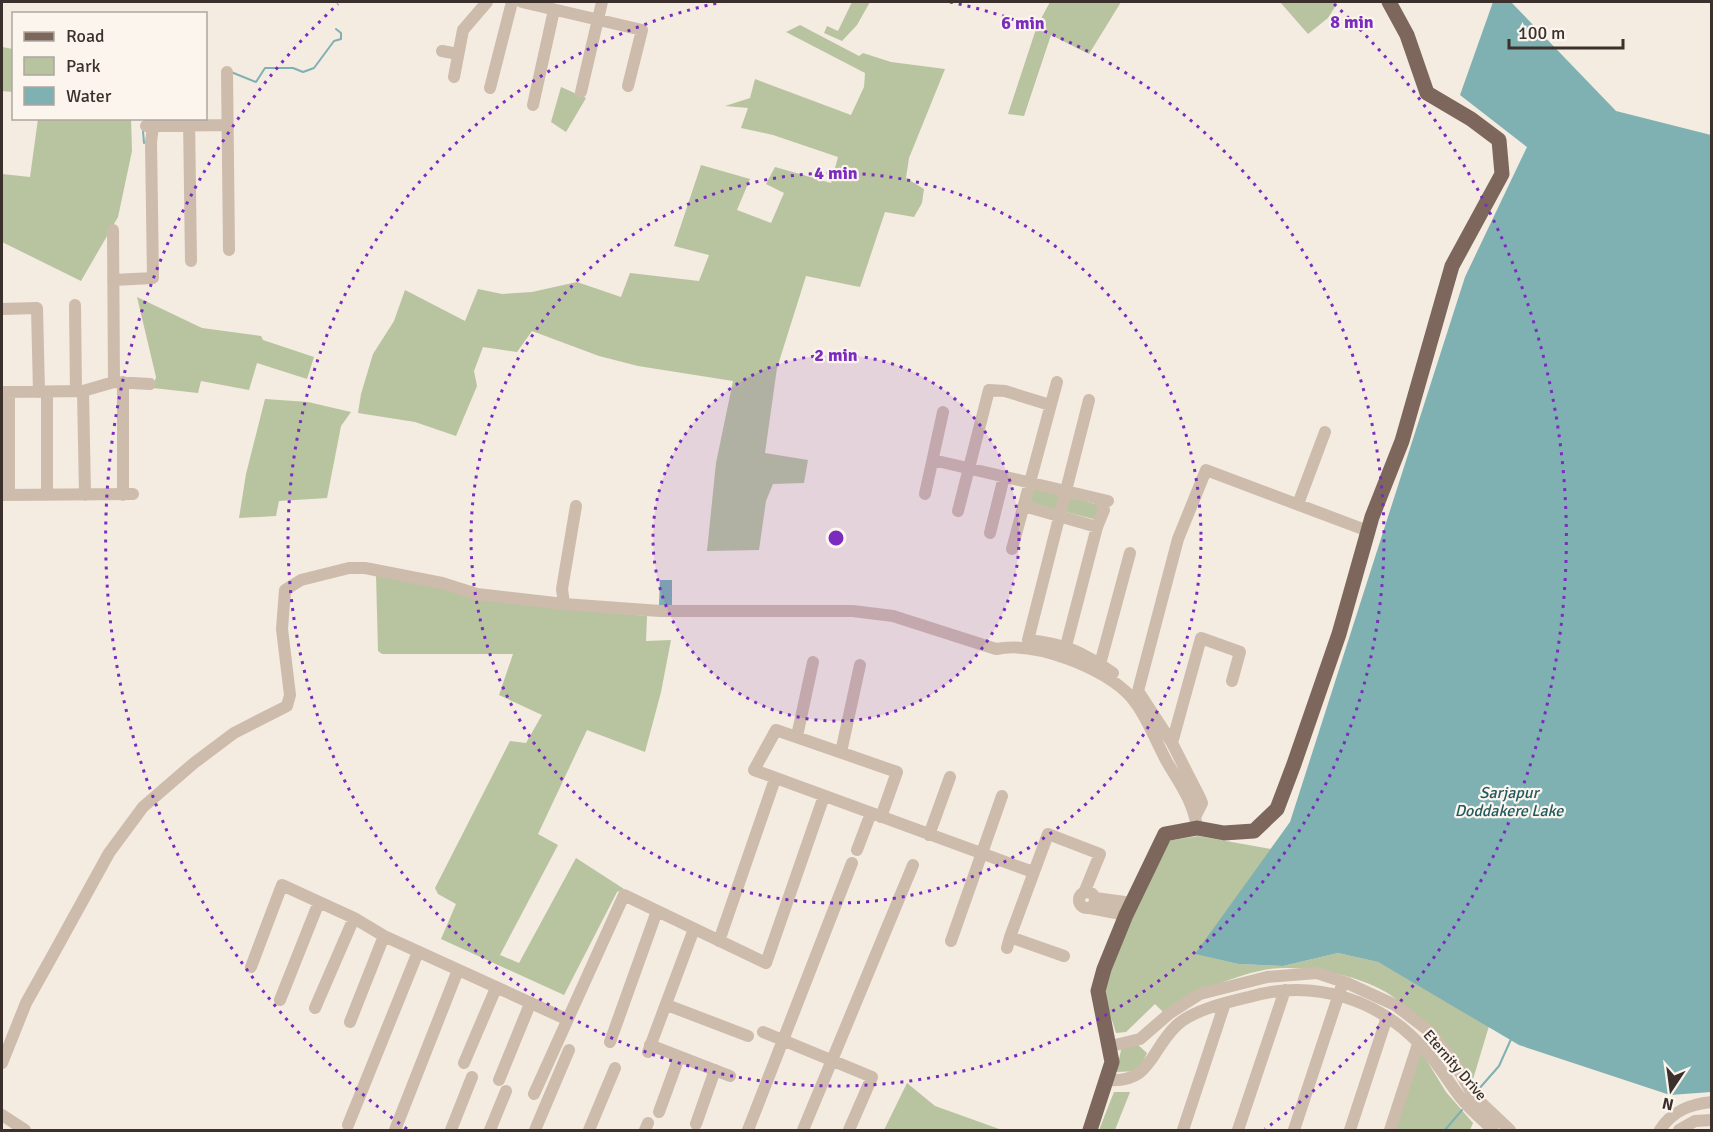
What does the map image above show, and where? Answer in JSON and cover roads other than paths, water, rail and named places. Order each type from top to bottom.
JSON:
[{"type":"main road","points":[[1090,1131],[1112,1062],[1111,1046],[1098,991],[1104,969],[1129,909],[1165,834],[1196,822],[1224,833],[1254,831],[1277,809],[1339,634],[1368,531],[1402,441],[1452,266],[1502,174],[1499,140],[1427,93],[1407,35],[1389,2]]},
{"type":"street","points":[[454,77],[463,30],[487,2]]},
{"type":"street","points":[[490,88],[512,2]]},
{"type":"street","points":[[522,2],[642,30],[628,87]]},
{"type":"street","points":[[581,92],[602,2]]},
{"type":"street","points":[[533,105],[554,10]]},
{"type":"street","points":[[441,51],[458,54]]},
{"type":"street","points":[[227,72],[229,250]]},
{"type":"street","points":[[113,280],[153,278],[150,124],[189,122],[228,125]]},
{"type":"street","points":[[189,122],[191,261]]},
{"type":"street","points":[[113,230],[113,280],[119,382],[128,495],[5,495],[5,392],[80,391],[119,382],[150,384]]},
{"type":"street","points":[[75,305],[85,495]]},
{"type":"street","points":[[2,309],[37,308],[47,495]]},
{"type":"street","points":[[1012,549],[1056,382]]},
{"type":"street","points":[[958,511],[989,390],[1005,391],[1050,405]]},
{"type":"street","points":[[1089,400],[1028,640],[1066,646],[1086,654],[1138,691],[1172,743],[1202,803],[1196,822]]},
{"type":"street","points":[[925,494],[943,412]]},
{"type":"street","points":[[1298,504],[1325,432]]},
{"type":"street","points":[[933,460],[1103,500],[1104,510],[1097,527],[1066,646]]},
{"type":"street","points":[[1138,691],[1178,538],[1206,470],[1368,531]]},
{"type":"street","points":[[990,533],[1004,477]]},
{"type":"street","points":[[564,604],[562,590],[576,506]]},
{"type":"street","points":[[1024,506],[1097,527]]},
{"type":"street","points":[[1100,664],[1130,553]]},
{"type":"street","points":[[2,1063],[26,1003],[43,972],[109,853],[143,807],[194,763],[234,733],[287,706],[290,695],[282,616],[285,590],[292,584],[349,568],[365,568],[442,583],[477,594],[564,604],[716,613],[762,610],[854,611],[893,616],[996,649],[1011,646],[1049,652],[1103,675],[1129,695],[1143,714],[1194,809],[1196,822]]},
{"type":"street","points":[[1172,743],[1201,638],[1240,652],[1232,681]]},
{"type":"street","points":[[797,736],[813,662]]},
{"type":"street","points":[[841,752],[860,665]]},
{"type":"street","points":[[857,850],[876,815],[897,772],[776,730],[754,770],[775,779],[824,796],[876,815],[982,855],[1033,873]]},
{"type":"street","points":[[929,835],[950,777]]},
{"type":"street","points":[[719,941],[775,779]]},
{"type":"street","points":[[534,1094],[566,1019],[624,896],[766,963],[824,796]]},
{"type":"street","points":[[951,940],[1002,796]]},
{"type":"street","points":[[1064,956],[1008,942],[1048,834],[1100,854],[1090,899],[1129,909]]},
{"type":"street","points":[[748,1131],[852,863]]},
{"type":"street","points":[[803,1131],[914,865]]},
{"type":"street","points":[[251,966],[282,885],[354,918],[384,936],[566,1019]]},
{"type":"street","points":[[280,1000],[319,902]]},
{"type":"street","points":[[610,1042],[657,911]]},
{"type":"street","points":[[315,1008],[354,918]]},
{"type":"street","points":[[694,929],[649,1049],[679,1057],[730,1076]]},
{"type":"street","points":[[350,1022],[384,936]]},
{"type":"street","points":[[348,1125],[418,952]]},
{"type":"street","points":[[395,1131],[458,970]]},
{"type":"street","name":"Eternity Drive","points":[[1111,1046],[1140,1039],[1170,1013],[1200,994],[1267,976],[1317,973],[1343,981],[1395,1005],[1429,1031],[1455,1064],[1473,1095],[1510,1131]]},
{"type":"street","points":[[1294,1131],[1343,981]]},
{"type":"street","points":[[464,1063],[496,988]]},
{"type":"street","points":[[1238,1131],[1286,990]]},
{"type":"street","name":"Eternity Drive","points":[[1108,1080],[1120,1081],[1140,1075],[1178,1024],[1225,1003],[1265,992],[1323,990],[1387,1017],[1418,1044],[1480,1125],[1493,1131]]},
{"type":"street","points":[[1183,1131],[1225,1003]]},
{"type":"street","points":[[499,1080],[530,1004]]},
{"type":"street","points":[[667,1005],[748,1036]]},
{"type":"street","points":[[1350,1131],[1387,1017]]},
{"type":"street","points":[[763,1032],[872,1077],[849,1131]]},
{"type":"street","points":[[1389,1131],[1418,1044]]},
{"type":"street","points":[[535,1131],[569,1050]]},
{"type":"street","points":[[659,1112],[679,1057]]},
{"type":"street","points":[[590,1131],[615,1068]]},
{"type":"street","points":[[696,1124],[715,1070]]},
{"type":"street","points":[[451,1131],[472,1077]]},
{"type":"street","points":[[490,1131],[506,1091]]},
{"type":"street","points":[[1660,1131],[1667,1119],[1691,1104],[1712,1102]]},
{"type":"street","points":[[2,1115],[25,1131]]},
{"type":"street","points":[[1679,1131],[1695,1121],[1712,1120]]},
{"type":"water","name":"Sarjapur Doddakere Lake","points":[[1493,2],[1511,2],[1616,111],[1711,135],[1711,1092],[1670,1095],[1519,1045],[1378,962],[1338,953],[1283,966],[1238,964],[1195,954],[1290,822],[1465,277],[1527,147],[1460,95]]},
{"type":"water","points":[[660,580],[672,580],[672,605],[659,605]]},
{"type":"waterway","points":[[231,72],[256,82],[265,68],[293,68],[303,72],[314,68],[334,41],[341,39],[341,33],[336,29]]},
{"type":"waterway","points":[[143,131],[144,143]]},
{"type":"waterway","points":[[1478,1090],[1499,1066],[1512,1037]]},
{"type":"waterway","points":[[1445,1130],[1462,1110]]}]
